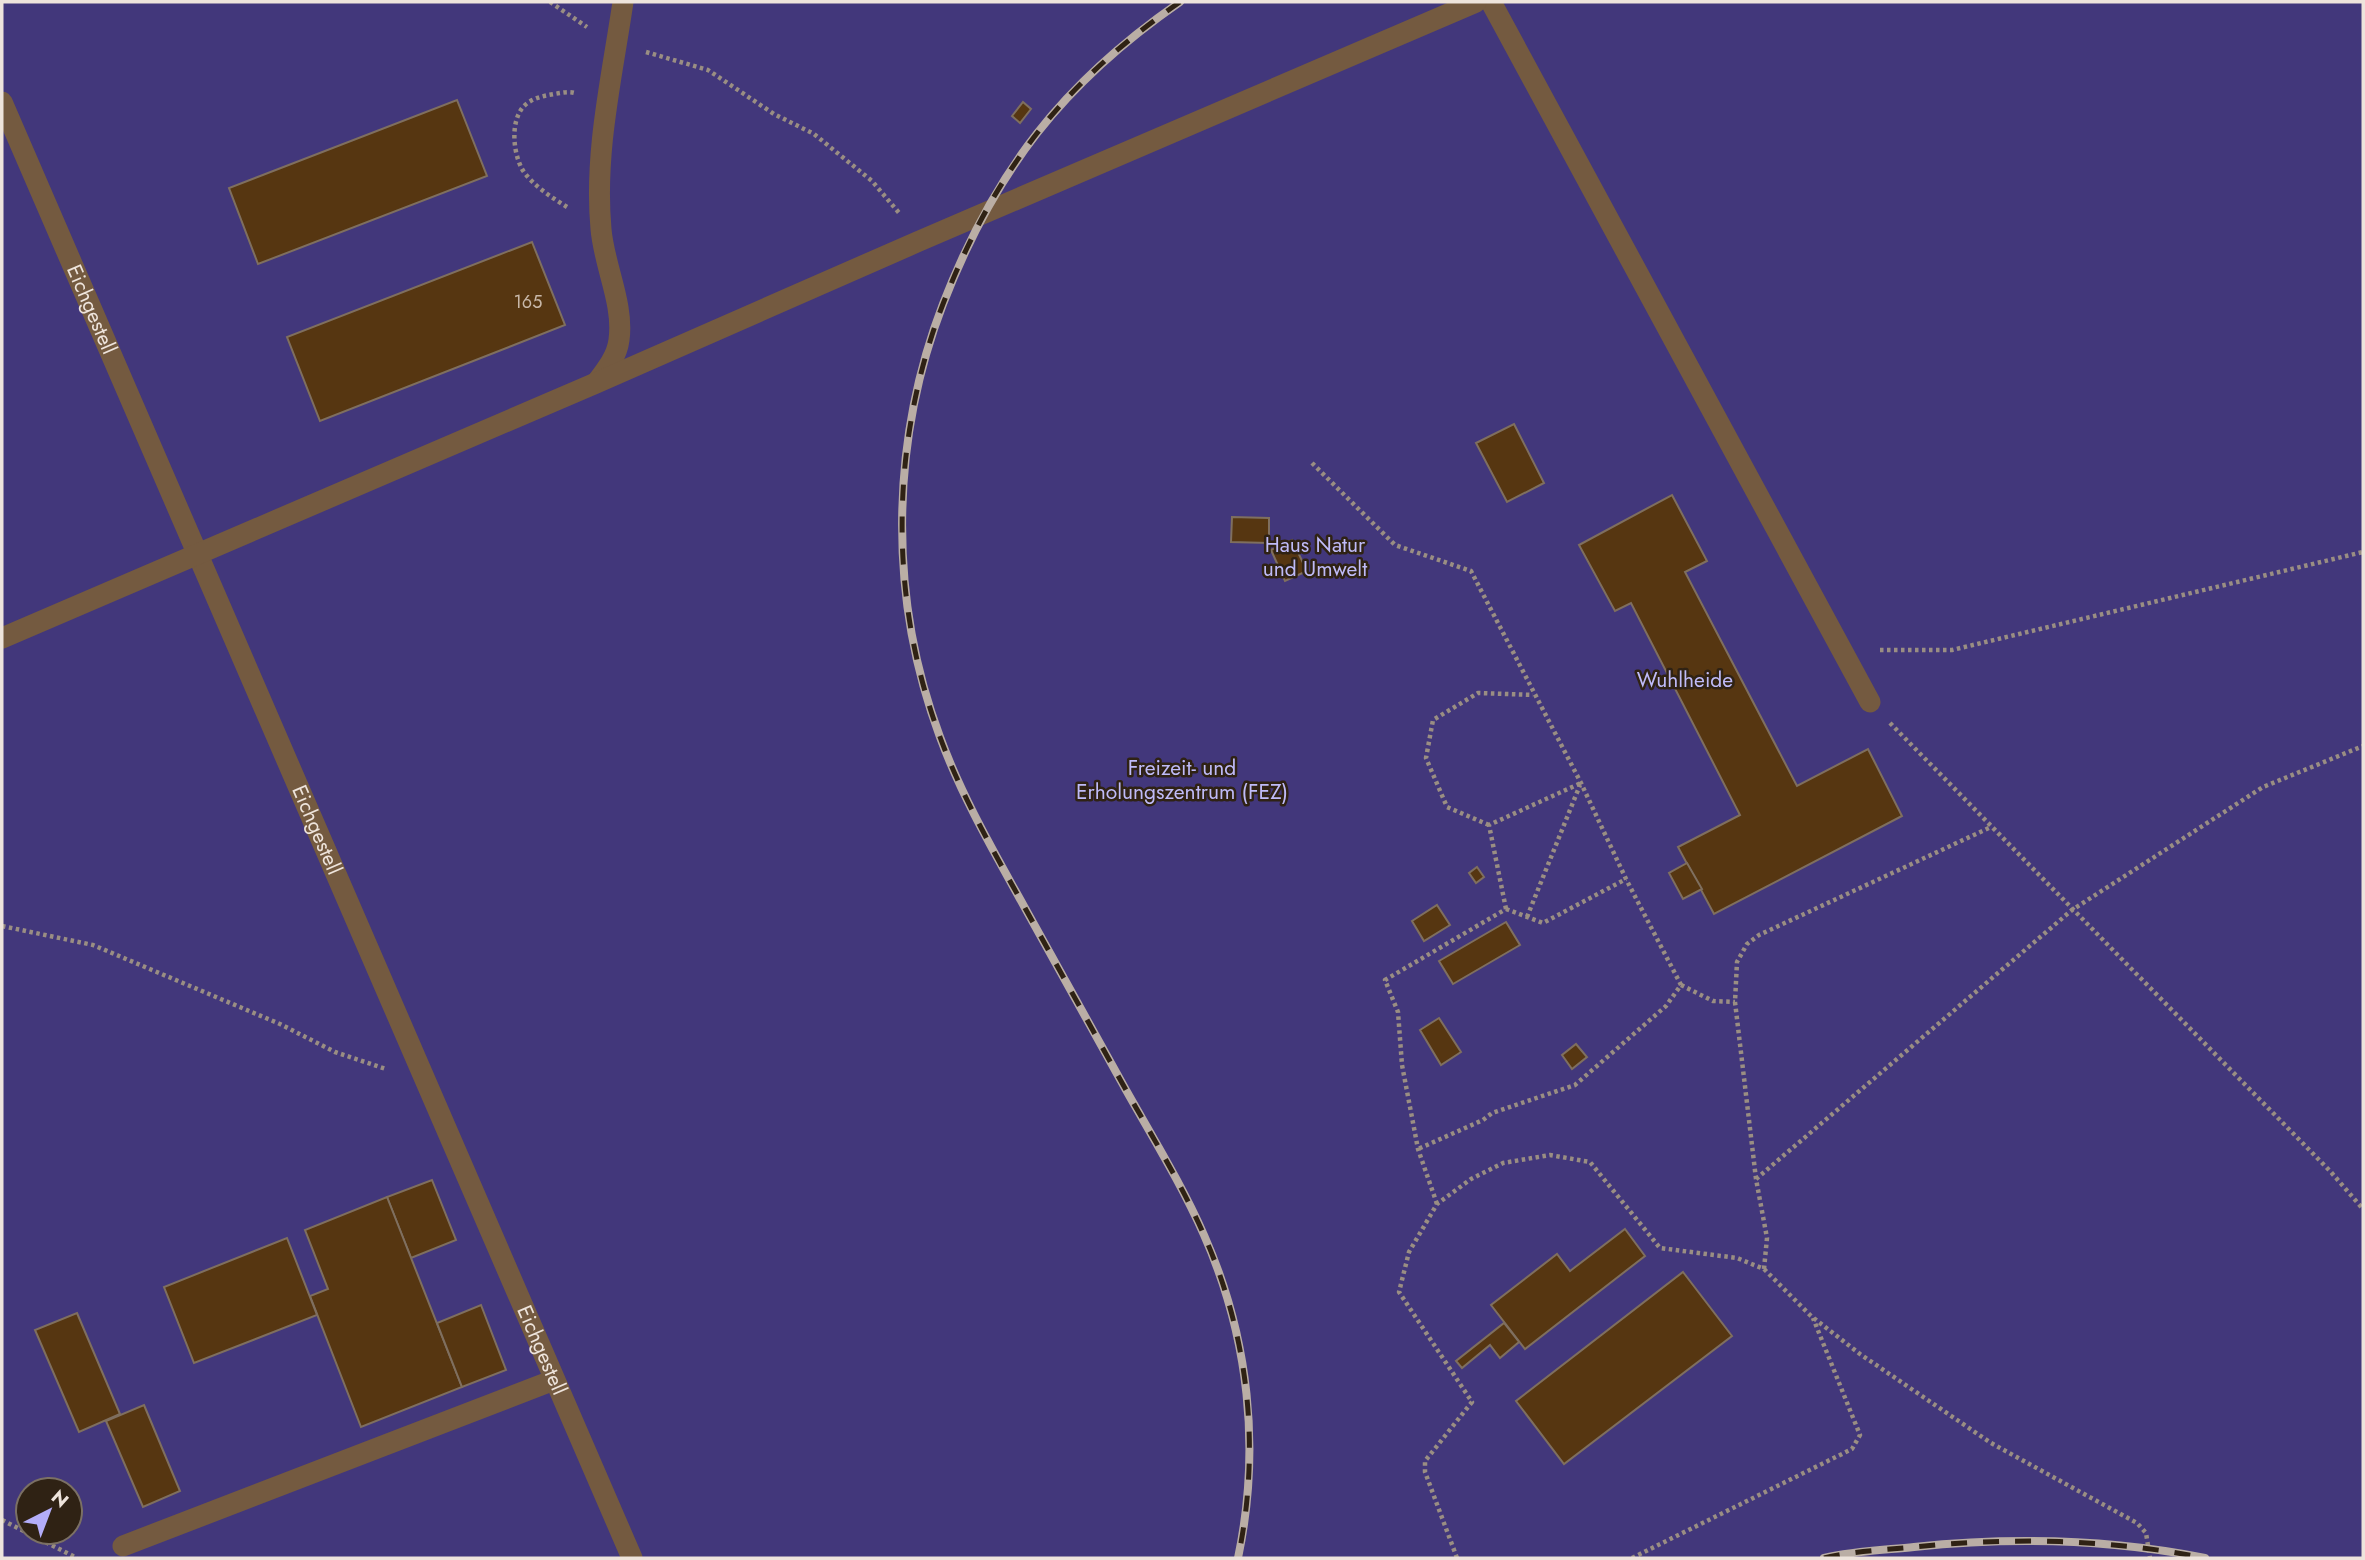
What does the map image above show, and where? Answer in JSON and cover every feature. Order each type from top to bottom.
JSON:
[{"type":"lane","points":[[596,383],[611,363],[619,340],[618,313],[601,230],[600,172],[606,111],[623,2]]},
{"type":"lane","points":[[2,638],[1476,2]]},
{"type":"lane","points":[[1491,2],[1870,702]]},
{"type":"lane","name":"Eichgestell","points":[[2,102],[632,1558]]},
{"type":"lane","points":[[123,1546],[554,1380]]},
{"type":"path","points":[[550,2],[591,30],[617,43],[708,70],[774,114],[814,134],[872,181],[902,216],[917,242]]},
{"type":"path","points":[[601,230],[543,191],[522,169],[514,144],[517,121],[523,107],[539,96],[578,93],[586,95],[606,111]]},
{"type":"path","points":[[1312,463],[1395,545],[1471,571],[1581,783],[1626,879],[1681,985],[1713,1001],[1735,1002]]},
{"type":"path","points":[[1840,651],[1952,650],[2363,552]]},
{"type":"path","points":[[1533,695],[1478,693],[1433,720],[1426,758],[1447,807],[1489,825],[1581,783]]},
{"type":"path","points":[[1870,702],[2330,1171],[2363,1209]]},
{"type":"path","points":[[1756,1179],[2072,910],[2263,787],[2363,746]]},
{"type":"path","points":[[1527,917],[1581,783]]},
{"type":"path","points":[[1489,825],[1506,909]]},
{"type":"path","points":[[1765,1269],[1767,1238],[1756,1179],[1735,1002],[1737,962],[1747,944],[1759,935],[1991,827]]},
{"type":"path","points":[[1506,909],[1543,923],[1626,879]]},
{"type":"path","points":[[1437,1204],[1418,1149],[1402,1065],[1398,1012],[1385,980],[1506,909]]},
{"type":"path","points":[[2,926],[93,945],[280,1024],[335,1052],[427,1083]]},
{"type":"path","points":[[1418,1149],[1483,1120],[1492,1113],[1575,1085],[1666,1006],[1681,985]]},
{"type":"path","points":[[1457,1558],[1425,1472],[1425,1461],[1472,1402],[1399,1292],[1409,1252],[1437,1204],[1471,1179],[1503,1163],[1550,1155],[1590,1162],[1660,1248],[1737,1258],[1765,1269],[1811,1316],[1860,1354],[1991,1443],[2137,1523],[2146,1533],[2150,1558]]},
{"type":"path","points":[[1632,1558],[1852,1449],[1860,1435],[1811,1316]]},
{"type":"path","points":[[2,1520],[77,1558]]},
{"type":"green space","name":"Freizeit- und Erholungszentrum (FEZ)","points":[[2,2],[2363,2],[2363,1558],[2,1558]]},
{"type":"building","points":[[457,100],[487,176],[258,264],[229,188]]},
{"type":"building","points":[[1023,102],[1031,109],[1020,123],[1012,116]]},
{"type":"building","points":[[532,242],[565,325],[320,421],[287,337]]},
{"type":"building","points":[[1514,424],[1544,483],[1507,502],[1476,443]]},
{"type":"building","points":[[1672,495],[1707,561],[1685,572],[1797,786],[1868,749],[1902,816],[1714,914],[1678,847],[1740,815],[1631,603],[1615,611],[1579,545]]},
{"type":"building","points":[[1232,517],[1269,518],[1269,543],[1231,542]]},
{"type":"building","points":[[1292,540],[1307,571],[1285,581],[1271,550]]},
{"type":"building","points":[[1687,863],[1702,889],[1683,899],[1669,873]]},
{"type":"building","points":[[1477,867],[1484,877],[1476,883],[1469,873]]},
{"type":"building","points":[[1437,905],[1450,925],[1424,941],[1412,921]]},
{"type":"building","points":[[1506,922],[1520,945],[1453,984],[1439,961]]},
{"type":"building","points":[[1439,1018],[1461,1052],[1441,1065],[1420,1030]]},
{"type":"building","points":[[1576,1044],[1587,1057],[1572,1069],[1562,1055]]},
{"type":"building","points":[[432,1180],[456,1240],[411,1258],[387,1197]]},
{"type":"building","points":[[387,1197],[462,1387],[361,1427],[310,1296],[328,1289],[305,1230]]},
{"type":"building","points":[[1625,1229],[1645,1256],[1525,1349],[1491,1305],[1557,1254],[1570,1271]]},
{"type":"building","points":[[287,1238],[317,1315],[194,1363],[164,1287]]},
{"type":"building","points":[[1683,1272],[1732,1336],[1564,1464],[1516,1401]]},
{"type":"building","points":[[481,1305],[506,1370],[462,1387],[437,1323]]},
{"type":"building","points":[[77,1313],[120,1414],[79,1432],[35,1330]]},
{"type":"building","points":[[1504,1323],[1519,1342],[1500,1358],[1490,1345],[1462,1368],[1456,1361]]},
{"type":"building","points":[[144,1405],[180,1491],[143,1507],[106,1421]]},
{"type":"railway","points":[[1180,2],[1101,65],[1067,98],[1037,133],[1010,171],[963,256],[943,304],[913,410],[905,465],[902,520],[904,575],[911,630],[923,684],[958,781],[1002,866],[1177,1180],[1204,1235],[1219,1274],[1241,1353],[1249,1435],[1249,1476],[1238,1558]]},
{"type":"railway","points":[[1824,1558],[1857,1552],[1950,1544],[2023,1541],[2133,1547],[2205,1558]]},
{"type":"park label","name":"Haus Natur und Umwelt","points":[[1315,557]]},
{"type":"park label","name":"Wuhlheide","points":[[1685,680]]}]
